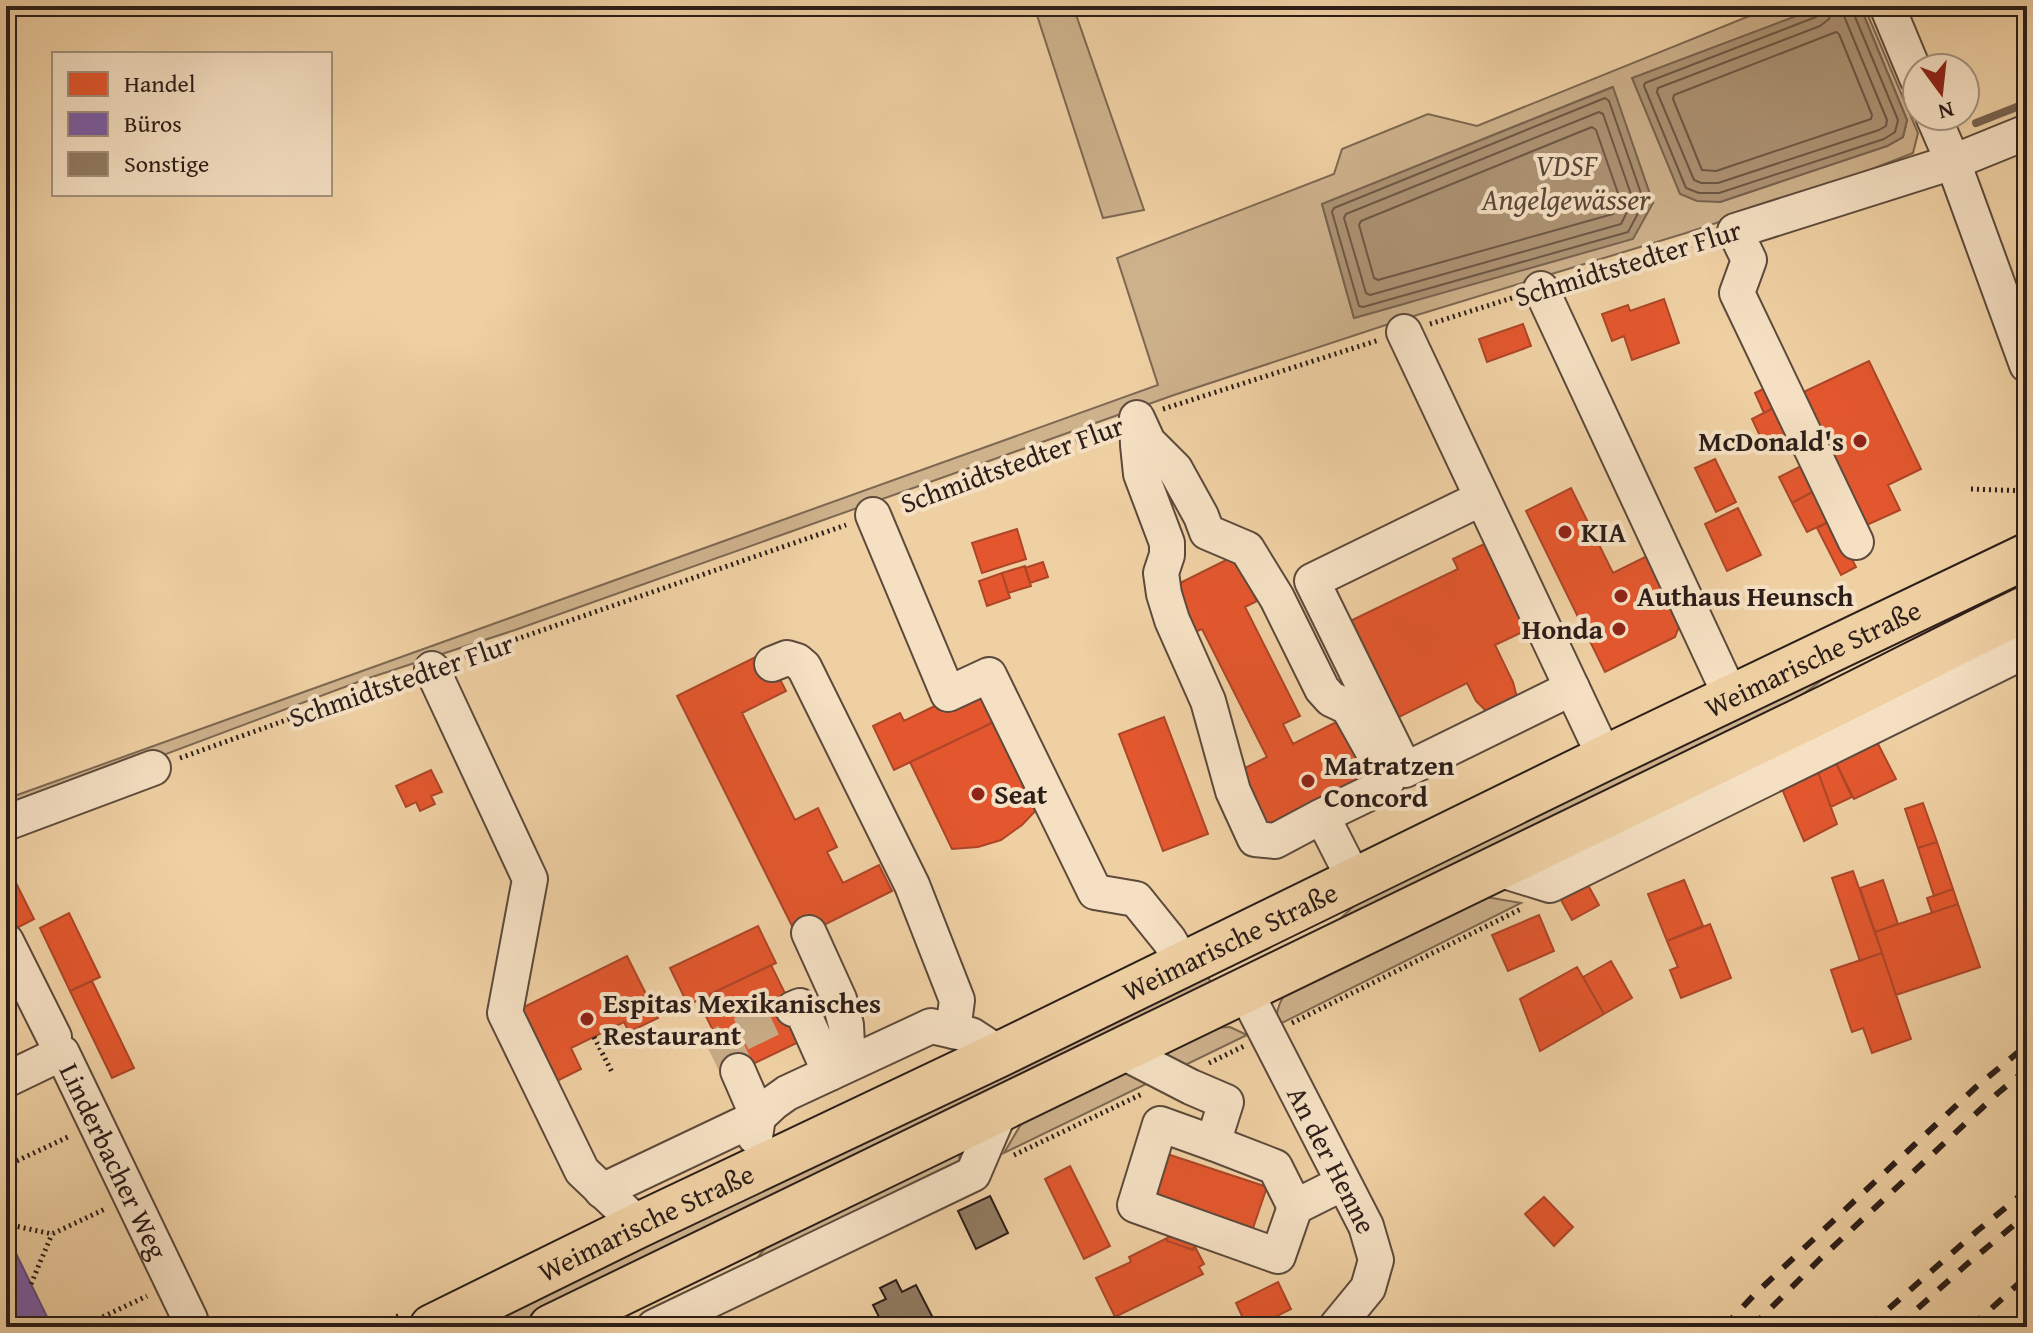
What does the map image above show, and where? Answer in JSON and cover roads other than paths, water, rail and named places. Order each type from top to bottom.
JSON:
[{"type":"main road","name":"Weimarische Straße","points":[[432,1327],[2027,556]]},
{"type":"main road","name":"Weimarische Straße","points":[[551,1327],[1495,868],[1872,706],[2027,608]]},
{"type":"main road","points":[[1223,946],[1244,989]]},
{"type":"street","points":[[1887,6],[1906,52]]},
{"type":"street","points":[[1940,132],[2027,365]]},
{"type":"street","name":"Schmidtstedter Flur","points":[[1856,542],[1737,293],[1742,245],[2027,132]]},
{"type":"street","points":[[1541,289],[1732,699]]},
{"type":"street","points":[[1404,332],[1605,758]]},
{"type":"street","points":[[1137,418],[1148,442],[1175,469],[1207,532],[1247,549],[1277,598],[1322,689],[1331,699],[1348,707],[1387,781],[1382,787],[1275,841],[1255,839],[1233,791],[1208,701],[1172,620],[1161,573],[1167,543],[1141,474],[1137,418]]},
{"type":"street","points":[[1482,498],[1312,581],[1405,770],[1572,688]]},
{"type":"street","points":[[873,515],[948,694],[989,675],[1095,892],[1136,899],[1169,940],[1184,965]]},
{"type":"street","points":[[1167,543],[1191,543],[1207,532]]},
{"type":"street","points":[[1872,706],[2027,650]]},
{"type":"street","points":[[772,664],[787,658],[804,667],[912,885],[957,1000],[953,1031]]},
{"type":"street","points":[[432,669],[530,879],[505,1013],[582,1171],[639,1225]]},
{"type":"street","points":[[6,823],[153,768]]},
{"type":"street","points":[[1322,816],[1355,881]]},
{"type":"street","points":[[809,933],[839,999],[846,1025],[839,1069]]},
{"type":"street","points":[[6,941],[14,977],[58,1045]]},
{"type":"street","name":"An der Henne","points":[[1244,989],[1366,1226],[1376,1260],[1368,1288],[1336,1327]]},
{"type":"street","points":[[793,1009],[800,1006],[839,1069]]},
{"type":"street","points":[[602,1191],[758,1117],[787,1093],[931,1026],[971,1035],[1000,1054]]},
{"type":"street","name":"Linderbacher Weg","points":[[6,1080],[58,1045],[190,1319],[190,1327]]},
{"type":"street","points":[[1121,1051],[1226,1102],[1213,1143]]},
{"type":"street","points":[[734,1180],[754,1142],[758,1117],[738,1071]]},
{"type":"street","points":[[654,1327],[973,1174],[1000,1111]]},
{"type":"street","points":[[1295,1207],[1275,1167],[1160,1124],[1135,1205],[1278,1256],[1295,1207],[1343,1183]]},
{"type":"water","name":"VDSF Angelgewässer","points":[[1823,6],[1860,6],[1901,105],[1901,132],[1904,132],[1903,137],[1887,146],[1720,202],[1697,201],[1680,194],[1632,78]]},
{"type":"water","name":"VDSF Angelgewässer","points":[[1613,87],[1653,203],[1633,239],[1354,318],[1322,204]]},
{"type":"waterway","points":[[1981,121],[2027,103]]},
{"type":"tunnel","points":[[738,1071],[724,1042],[793,1009]]},
{"type":"railway","points":[[1724,1327],[1754,1295],[1976,1087],[2027,1045]]},
{"type":"railway","points":[[1752,1327],[1820,1259],[2027,1069]]},
{"type":"railway","points":[[1868,1327],[2027,1190]]},
{"type":"railway","points":[[1897,1327],[2027,1214]]},
{"type":"railway","points":[[1971,1327],[2027,1276]]},
{"type":"place","name":"McDonald's","points":[[1860,441]]},
{"type":"place","name":"KIA","points":[[1565,532]]},
{"type":"place","name":"Authaus Heunsch","points":[[1621,596]]},
{"type":"place","name":"Honda","points":[[1619,629]]},
{"type":"place","name":"Matratzen Concord","points":[[1308,781]]},
{"type":"place","name":"Seat","points":[[978,794]]},
{"type":"place","name":"Espitas Mexikanisches Restaurant","points":[[587,1019]]}]
